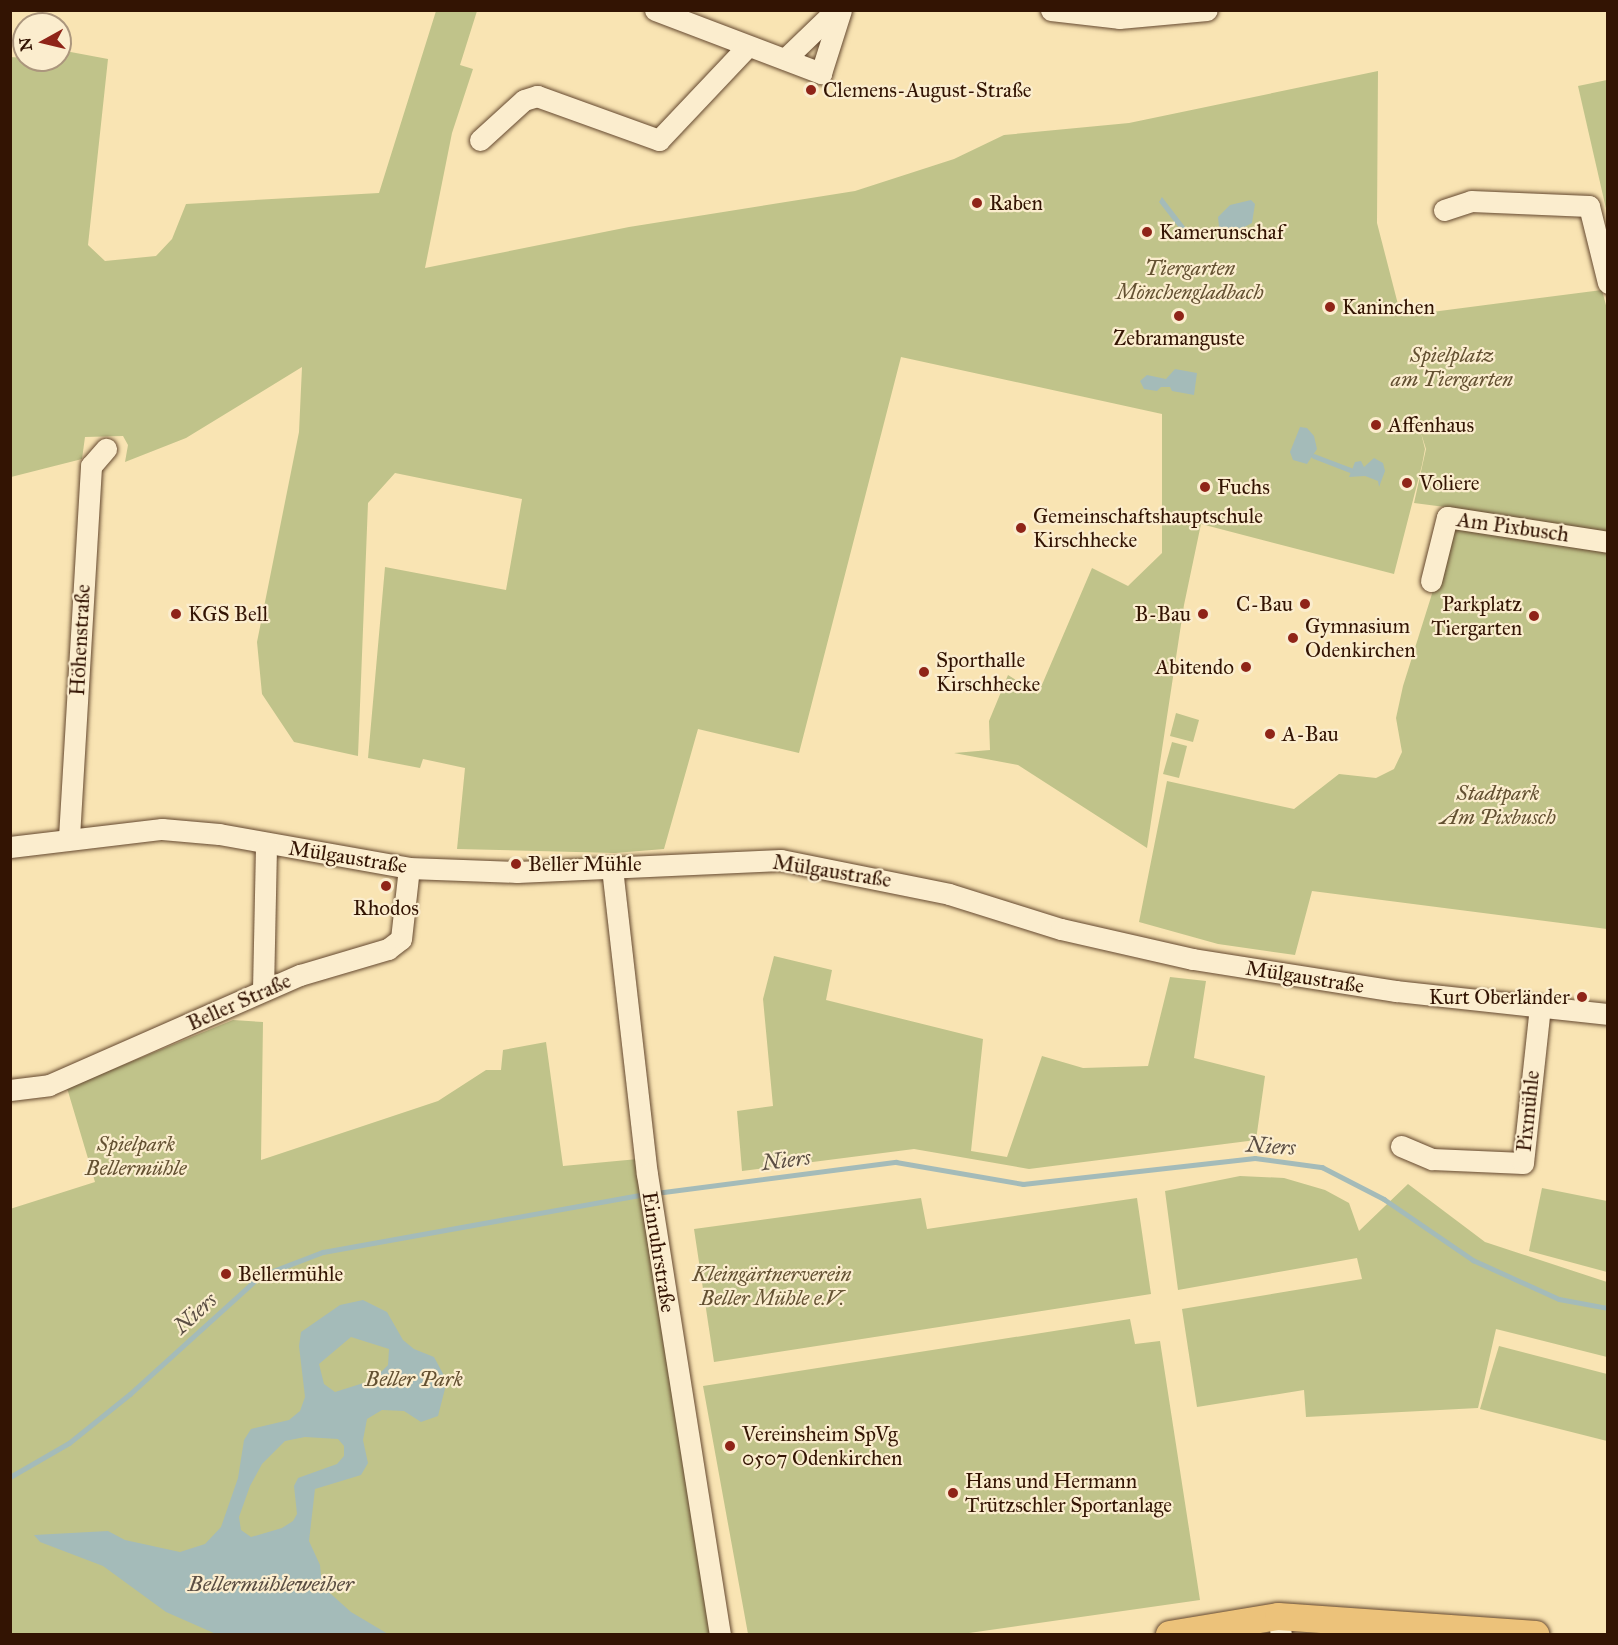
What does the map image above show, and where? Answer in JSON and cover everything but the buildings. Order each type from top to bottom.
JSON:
[{"type":"main road","points":[[1169,1635],[1280,1625],[1535,1635]]},
{"type":"street","points":[[654,10],[821,73],[839,10]]},
{"type":"street","points":[[785,59],[839,10]]},
{"type":"street","points":[[1061,11],[1119,18],[1207,10]]},
{"type":"street","points":[[480,140],[524,100],[537,96],[659,140],[748,46]]},
{"type":"street","points":[[1444,210],[1471,201],[1589,206],[1608,283]]},
{"type":"street","name":"Höhenstraße","points":[[69,837],[91,466],[106,449]]},
{"type":"street","name":"Am Pixbusch","points":[[1431,581],[1447,517],[1608,542]]},
{"type":"street","name":"Mülgaustraße","points":[[10,846],[69,837],[162,829],[266,843],[409,868],[517,872],[721,860],[812,864],[949,894],[1143,950],[1396,992],[1608,1014]]},
{"type":"street","points":[[263,990],[266,843]]},
{"type":"street","name":"Beller Straße","points":[[10,1090],[49,1085],[263,990],[388,949],[400,939],[409,868]]},
{"type":"street","name":"Einruhrstraße","points":[[612,868],[652,1212],[720,1635]]},
{"type":"street","name":"Pixmühle","points":[[1401,1146],[1432,1159],[1523,1163],[1540,1006]]},
{"type":"green space","points":[[436,11],[477,11],[460,65],[473,69],[452,133],[425,268],[629,227],[855,191],[954,159],[1004,135],[1129,123],[1378,71],[1377,223],[1401,316],[1602,290],[1608,313],[1607,929],[1312,891],[1295,955],[1218,944],[1139,922],[1167,781],[1294,809],[1339,774],[1376,778],[1394,769],[1402,752],[1396,718],[1403,686],[1442,562],[1445,507],[1414,503],[1426,449],[1421,433],[1425,449],[1422,465],[1394,574],[1201,524],[1184,605],[1147,848],[1018,765],[954,753],[990,750],[989,721],[1008,675],[1038,694],[1092,568],[1128,586],[1162,553],[1162,414],[901,357],[799,753],[698,729],[664,849],[615,853],[457,849],[465,768],[423,759],[420,768],[368,758],[385,567],[506,590],[522,499],[395,473],[368,503],[358,756],[294,742],[262,694],[257,642],[299,432],[302,367],[186,438],[125,462],[128,445],[123,436],[85,437],[82,459],[11,477],[10,57],[12,57],[12,72],[72,72],[72,52],[108,59],[88,245],[105,261],[156,256],[172,239],[186,204],[379,193]]},
{"type":"green space","points":[[1608,80],[1607,213],[1578,86]]},
{"type":"green space","points":[[1176,713],[1199,720],[1193,742],[1170,736]]},
{"type":"green space","points":[[1172,742],[1187,746],[1179,778],[1163,774]]},
{"type":"green space","points":[[774,956],[832,970],[826,1000],[983,1039],[971,1151],[1007,1157],[1042,1056],[1083,1068],[1148,1066],[1170,977],[1206,981],[1194,1058],[1265,1076],[1256,1140],[1029,1169],[914,1149],[742,1171],[737,1111],[773,1106],[763,999]]},
{"type":"green space","name":"Beller Park","points":[[233,1020],[263,1022],[261,1160],[438,1101],[486,1070],[501,1070],[503,1050],[546,1042],[563,1166],[638,1159],[713,1634],[11,1634],[10,1209],[95,1182],[67,1088]]},
{"type":"green space","points":[[1240,1176],[1284,1178],[1325,1190],[1349,1203],[1359,1231],[1408,1184],[1485,1242],[1607,1282],[1607,1357],[1496,1329],[1478,1408],[1306,1417],[1304,1390],[1197,1407],[1182,1309],[1362,1279],[1357,1258],[1178,1290],[1165,1191]]},
{"type":"green space","points":[[1542,1188],[1607,1201],[1607,1272],[1529,1251]]},
{"type":"green space","name":"Kleingärtnerverein Beller Mühle e.V.","points":[[921,1198],[927,1229],[1137,1198],[1151,1294],[714,1362],[694,1229]]},
{"type":"green space","name":"Hans und Hermann Trützschler Sportanlage","points":[[1130,1319],[1135,1344],[1160,1341],[1200,1600],[962,1634],[748,1634],[703,1386]]},
{"type":"green space","points":[[1499,1346],[1607,1374],[1607,1441],[1480,1409]]},
{"type":"water","points":[[1162,197],[1189,232],[1197,236],[1186,237],[1159,202]]},
{"type":"water","points":[[1251,200],[1255,204],[1252,223],[1237,231],[1219,227],[1218,217],[1230,205]]},
{"type":"water","points":[[1175,369],[1197,373],[1194,395],[1172,391],[1170,387],[1161,387],[1157,391],[1144,389],[1140,381],[1147,375],[1166,379]]},
{"type":"water","points":[[1300,427],[1307,428],[1314,436],[1317,449],[1307,464],[1293,460],[1290,452]]},
{"type":"water","points":[[1374,458],[1383,463],[1385,471],[1379,487],[1378,481],[1365,476],[1349,477],[1355,462],[1361,461],[1364,467]]},
{"type":"water","name":"Bellermühleweiher","points":[[363,1300],[387,1312],[403,1340],[414,1349],[434,1357],[447,1381],[438,1416],[421,1422],[404,1411],[382,1410],[367,1419],[363,1440],[368,1463],[361,1475],[315,1489],[309,1541],[320,1565],[322,1586],[351,1612],[388,1634],[216,1634],[166,1612],[103,1566],[40,1542],[34,1535],[108,1531],[125,1540],[180,1552],[205,1544],[221,1527],[238,1478],[244,1440],[251,1429],[289,1420],[300,1411],[305,1397],[299,1346],[301,1332],[340,1305]],"holes":[[[351,1337],[389,1349],[388,1365],[373,1380],[335,1392],[324,1384],[319,1364]],[[305,1437],[338,1439],[344,1446],[344,1456],[337,1464],[298,1478],[294,1486],[297,1514],[293,1521],[282,1528],[251,1537],[241,1530],[239,1517],[250,1486],[262,1464],[285,1441]]]},
{"type":"waterway","points":[[1314,456],[1350,470]]},
{"type":"waterway","name":"Niers","points":[[656,1193],[896,1162],[1023,1184],[1255,1158],[1322,1167],[1384,1199],[1473,1260],[1559,1299],[1608,1308]]},
{"type":"waterway","name":"Niers","points":[[10,1477],[69,1443],[130,1394],[260,1276],[323,1252],[645,1194]]},
{"type":"place","name":"Clemens-August-Straße","points":[[811,90]]},
{"type":"place","name":"Raben","points":[[977,203]]},
{"type":"place","name":"Kamerunschaf","points":[[1147,232]]},
{"type":"place","name":"Kaninchen","points":[[1330,307]]},
{"type":"place","name":"Zebramanguste","points":[[1179,316]]},
{"type":"place","name":"Affenhaus","points":[[1376,425]]},
{"type":"place","name":"Voliere","points":[[1407,483]]},
{"type":"place","name":"Fuchs","points":[[1205,487]]},
{"type":"place","name":"Gemeinschaftshauptschule Kirschhecke","points":[[1021,528]]},
{"type":"place","name":"C-Bau","points":[[1305,604]]},
{"type":"place","name":"KGS Bell","points":[[176,614]]},
{"type":"place","name":"B-Bau","points":[[1203,614]]},
{"type":"place","name":"Parkplatz Tiergarten","points":[[1534,616]]},
{"type":"place","name":"Gymnasium Odenkirchen","points":[[1293,638]]},
{"type":"place","name":"Abitendo","points":[[1246,667]]},
{"type":"place","name":"Sporthalle Kirschhecke","points":[[924,672]]},
{"type":"place","name":"A-Bau","points":[[1270,734]]},
{"type":"place","name":"Beller Mühle","points":[[516,864]]},
{"type":"place","name":"Rhodos","points":[[386,886]]},
{"type":"place","name":"Kurt Oberländer","points":[[1582,997]]},
{"type":"place","name":"Bellermühle","points":[[226,1274]]},
{"type":"place","name":"Vereinsheim SpVg 0507 Odenkirchen","points":[[730,1446]]},
{"type":"place","name":"Hans und Hermann Trützschler Sportanlage","points":[[953,1493]]},
{"type":"park label","name":"Tiergarten Mönchengladbach","points":[[1190,280]]},
{"type":"park label","name":"Spielplatz am Tiergarten","points":[[1452,367]]},
{"type":"park label","name":"Stadtpark Am Pixbusch","points":[[1498,805]]},
{"type":"park label","name":"Spielpark Bellermühle","points":[[136,1156]]}]
